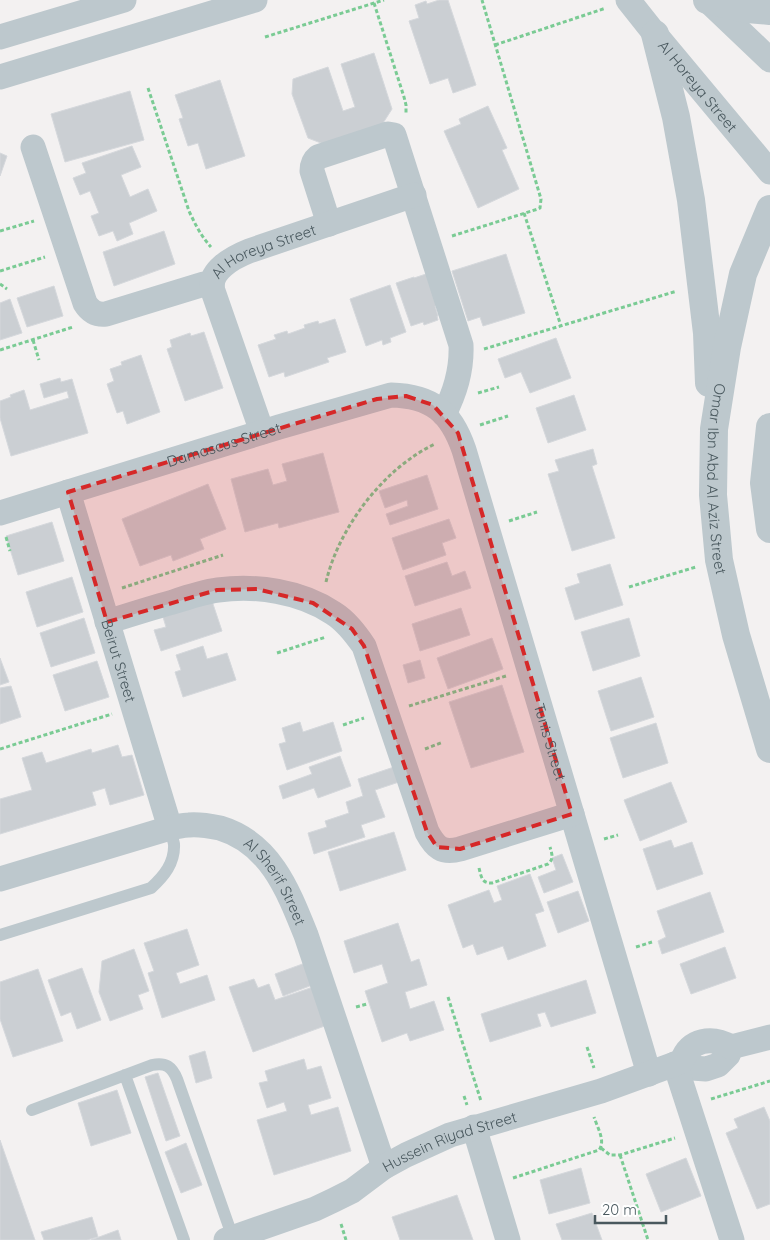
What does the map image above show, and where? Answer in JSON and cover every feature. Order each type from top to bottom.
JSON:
[{"type":"street","points":[[0,77],[128,38],[214,6],[255,0]]},
{"type":"street","name":"Al Horeya Street","points":[[629,0],[770,172]]},
{"type":"street","points":[[707,0],[747,9],[770,11]]},
{"type":"street","points":[[707,0],[770,60]]},
{"type":"street","points":[[0,37],[120,1],[128,38]]},
{"type":"street","points":[[655,34],[676,117],[691,200],[707,333],[708,380],[714,429]]},
{"type":"street","points":[[328,224],[312,171],[315,160],[318,157],[392,134],[396,137],[461,345],[462,356],[456,385],[450,402],[451,423]]},
{"type":"street","points":[[33,147],[85,302],[94,312],[106,314],[204,284],[212,286]]},
{"type":"street","name":"Al Horeya Street","points":[[262,432],[212,286],[216,276],[227,262],[249,251],[414,195]]},
{"type":"street","name":"Omar Ibn Abd Al Aziz Street","points":[[770,209],[743,274],[726,347],[714,429],[713,495],[719,560],[736,635],[770,749]]},
{"type":"street","name":"Damascus Street","points":[[0,512],[262,432],[391,395],[420,399],[434,405],[451,423]]},
{"type":"street","name":"Tunis Street","points":[[451,423],[529,669],[649,1074]]},
{"type":"street","points":[[770,427],[764,483],[770,530]]},
{"type":"street","name":"Beirut Street","points":[[68,492],[170,828]]},
{"type":"street","points":[[107,622],[196,595],[237,588],[278,592],[321,606],[332,612],[352,629],[364,646],[427,832],[437,847],[452,851],[572,814]]},
{"type":"street","name":"Al Sherif Street","points":[[0,879],[170,828],[190,824],[211,826],[232,832],[250,843],[266,858],[278,876],[289,895],[306,935],[384,1167]]},
{"type":"street","points":[[679,1063],[692,1068],[706,1069],[718,1065],[728,1055],[732,1047],[770,1037]]},
{"type":"street","points":[[679,1063],[689,1105],[732,1240]]},
{"type":"street","name":"Hussein Riyad Street","points":[[230,1239],[315,1209],[352,1191],[384,1167],[450,1135],[588,1095],[679,1063]]},
{"type":"street","points":[[481,1125],[491,1185],[508,1240]]},
{"type":"lane","points":[[0,934],[151,888],[163,877],[171,862],[174,845],[170,828]]},
{"type":"lane","points":[[32,1110],[160,1063],[168,1066],[178,1079],[230,1239]]},
{"type":"lane","points":[[126,1075],[184,1240]]},
{"type":"path","points":[[265,37],[384,0]]},
{"type":"path","points":[[429,243],[540,208],[541,200],[482,0]]},
{"type":"path","points":[[495,45],[629,0]]},
{"type":"path","points":[[374,3],[406,105],[405,123],[396,137]]},
{"type":"path","points":[[148,88],[189,211],[205,239],[227,262]]},
{"type":"path","points":[[524,213],[561,326]]},
{"type":"path","points":[[0,231],[56,215]]},
{"type":"path","points":[[0,271],[68,249]]},
{"type":"path","points":[[0,284],[7,288]]},
{"type":"path","points":[[462,356],[701,284]]},
{"type":"path","points":[[0,350],[69,329],[94,312]]},
{"type":"path","points":[[33,340],[39,360]]},
{"type":"path","points":[[321,606],[328,574],[340,543],[357,514],[377,489],[401,466],[428,447],[451,423],[508,416]]},
{"type":"path","points":[[99,595],[223,555]]},
{"type":"path","points":[[629,587],[719,560]]},
{"type":"path","points":[[277,653],[352,629]]},
{"type":"path","points":[[387,713],[529,669]]},
{"type":"path","points":[[0,748],[134,708]]},
{"type":"path","points":[[471,846],[483,880],[487,883],[492,883],[552,861],[542,824]]},
{"type":"path","points":[[448,997],[481,1125]]},
{"type":"path","points":[[689,1105],[770,1081]]},
{"type":"path","points":[[491,1185],[597,1152],[601,1148],[602,1143],[588,1095]]},
{"type":"path","points":[[601,1148],[610,1155],[620,1155],[698,1132]]},
{"type":"path","points":[[620,1155],[648,1240]]},
{"type":"highlighted area","points":[[406,396],[433,405],[458,433],[464,450],[572,814],[460,849],[437,847],[427,832],[364,646],[352,629],[313,603],[257,589],[217,590],[107,622],[68,492],[377,399]]},
{"type":"building","points":[[439,0],[448,0],[476,85],[453,93],[448,78],[430,84],[409,21],[419,18],[415,5],[426,1],[427,4]]},
{"type":"building","points":[[374,53],[392,109],[378,131],[326,145],[308,138],[292,94],[293,79],[328,67],[343,111],[355,107],[341,64]]},
{"type":"building","points":[[220,80],[245,156],[206,169],[198,143],[188,146],[179,119],[183,118],[175,95]]},
{"type":"building","points":[[130,91],[144,140],[65,162],[51,114]]},
{"type":"building","points":[[488,106],[507,148],[502,150],[519,189],[478,208],[444,131],[461,124],[459,119]]},
{"type":"building","points":[[132,146],[141,167],[121,175],[130,197],[148,189],[157,211],[129,223],[133,234],[117,241],[113,231],[99,236],[91,216],[99,213],[90,191],[80,195],[73,178],[86,173],[82,163]]},
{"type":"building","points":[[0,153],[7,156],[0,176]]},
{"type":"building","points":[[164,231],[175,264],[114,286],[103,252]]},
{"type":"building","points":[[506,254],[525,313],[483,326],[480,317],[468,321],[452,271]]},
{"type":"building","points":[[429,273],[440,304],[435,306],[438,320],[424,325],[423,322],[411,326],[396,283]]},
{"type":"building","points":[[390,285],[406,332],[390,338],[391,342],[383,345],[382,340],[366,346],[350,299]]},
{"type":"building","points":[[54,286],[63,316],[27,327],[17,298]]},
{"type":"building","points":[[10,299],[22,333],[0,340],[0,303]]},
{"type":"building","points":[[335,319],[346,352],[327,358],[329,362],[285,377],[284,372],[269,377],[258,345],[276,339],[274,335],[287,331],[288,334],[305,328],[304,325],[318,321],[319,324]]},
{"type":"building","points":[[204,332],[223,388],[185,401],[167,349],[172,347],[170,340],[190,333],[191,336]]},
{"type":"building","points":[[556,338],[571,378],[530,393],[521,372],[505,378],[498,359]]},
{"type":"building","points":[[141,355],[160,412],[127,424],[123,411],[117,413],[107,384],[114,381],[110,369],[122,365],[121,362]]},
{"type":"building","points":[[60,378],[61,382],[72,379],[88,433],[11,456],[0,418],[0,401],[24,390],[30,410],[69,398],[67,391],[44,398],[40,384]]},
{"type":"building","points":[[574,395],[586,430],[548,443],[536,408]]},
{"type":"building","points":[[593,449],[597,464],[592,466],[615,538],[572,551],[548,474],[559,471],[555,460]]},
{"type":"building","points":[[323,453],[339,512],[279,528],[278,523],[245,532],[231,479],[268,469],[273,485],[287,481],[282,464]]},
{"type":"building","points":[[427,475],[438,509],[390,525],[386,514],[408,506],[407,500],[385,508],[379,491]]},
{"type":"building","points":[[208,484],[226,529],[200,539],[204,549],[173,561],[171,555],[140,566],[122,519]]},
{"type":"building","points":[[449,519],[456,538],[442,543],[446,555],[403,570],[392,538]]},
{"type":"building","points":[[52,522],[64,561],[18,575],[6,536]]},
{"type":"building","points":[[447,562],[452,576],[465,571],[471,588],[415,606],[405,576]]},
{"type":"building","points":[[610,564],[623,605],[575,620],[565,588],[580,583],[577,574]]},
{"type":"building","points":[[72,577],[83,612],[37,627],[26,592]]},
{"type":"building","points":[[212,601],[222,631],[161,651],[154,630],[166,627],[163,617]]},
{"type":"building","points":[[461,608],[470,635],[420,651],[412,624]]},
{"type":"building","points":[[84,618],[95,653],[51,667],[40,633]]},
{"type":"building","points":[[629,618],[640,656],[593,671],[581,632]]},
{"type":"building","points":[[492,638],[503,669],[448,689],[437,658]]},
{"type":"building","points":[[203,646],[207,659],[227,653],[236,680],[183,697],[175,672],[181,670],[176,655]]},
{"type":"building","points":[[0,658],[9,682],[0,685]]},
{"type":"building","points":[[420,660],[425,678],[408,683],[403,665]]},
{"type":"building","points":[[97,661],[109,697],[65,711],[53,675]]},
{"type":"building","points":[[641,677],[654,717],[611,731],[598,691]]},
{"type":"building","points":[[502,685],[524,752],[471,768],[449,702]]},
{"type":"building","points":[[11,686],[21,717],[0,724],[0,688]]},
{"type":"building","points":[[300,722],[303,732],[333,722],[342,751],[287,770],[279,744],[286,742],[282,728]]},
{"type":"building","points":[[656,723],[668,763],[623,778],[610,738]]},
{"type":"building","points":[[118,745],[122,757],[132,755],[144,795],[110,805],[105,788],[92,792],[96,805],[0,834],[0,799],[32,790],[22,758],[42,752],[46,763],[91,749],[92,753]]},
{"type":"building","points":[[340,756],[351,786],[318,798],[314,788],[283,799],[279,786],[312,774],[309,767]]},
{"type":"building","points":[[394,767],[399,782],[375,790],[385,817],[361,825],[365,837],[314,854],[308,833],[327,827],[325,821],[349,813],[346,802],[363,796],[358,779]]},
{"type":"building","points":[[671,782],[687,822],[640,841],[624,800]]},
{"type":"building","points":[[394,832],[406,870],[340,891],[328,852]]},
{"type":"building","points":[[671,840],[674,848],[692,842],[703,874],[657,890],[643,849]]},
{"type":"building","points":[[562,854],[573,882],[544,893],[538,877],[556,870],[552,858]]},
{"type":"building","points":[[530,874],[544,911],[535,914],[546,946],[508,960],[503,946],[477,955],[473,944],[463,948],[448,905],[489,890],[494,903],[502,900],[497,886]]},
{"type":"building","points":[[578,891],[589,921],[558,933],[547,902]]},
{"type":"building","points":[[710,892],[724,932],[662,954],[658,941],[666,937],[657,911]]},
{"type":"building","points":[[398,923],[411,962],[419,959],[427,985],[405,992],[410,1009],[434,1001],[444,1030],[410,1041],[407,1033],[382,1042],[365,991],[388,983],[382,964],[354,973],[344,941]]},
{"type":"building","points":[[187,929],[199,965],[176,973],[180,984],[207,975],[215,1000],[162,1018],[148,973],[154,971],[144,943]]},
{"type":"building","points":[[725,947],[736,978],[691,994],[680,964]]},
{"type":"building","points":[[134,949],[149,991],[138,995],[143,1009],[110,1021],[99,992],[102,961]]},
{"type":"building","points":[[308,962],[315,984],[283,996],[275,974]]},
{"type":"building","points":[[82,968],[101,1020],[77,1029],[71,1012],[61,1016],[48,980]]},
{"type":"building","points":[[38,969],[63,1041],[13,1057],[0,1019],[0,982]]},
{"type":"building","points":[[254,979],[258,988],[269,984],[275,1000],[319,985],[333,1023],[253,1052],[229,987]]},
{"type":"building","points":[[586,980],[596,1013],[551,1027],[545,1012],[537,1014],[541,1026],[490,1042],[481,1014]]},
{"type":"building","points":[[205,1051],[212,1078],[196,1083],[189,1056]]},
{"type":"building","points":[[304,1059],[307,1070],[321,1066],[331,1098],[308,1105],[311,1115],[338,1107],[351,1151],[274,1175],[257,1120],[287,1111],[284,1102],[267,1108],[259,1083],[268,1081],[265,1071]]},
{"type":"building","points":[[158,1073],[180,1136],[166,1141],[145,1077]]},
{"type":"building","points":[[117,1090],[131,1133],[91,1146],[78,1103]]},
{"type":"building","points":[[764,1107],[770,1121],[770,1204],[757,1209],[726,1133],[738,1128],[734,1119]]},
{"type":"building","points":[[0,1140],[35,1240],[0,1240]]},
{"type":"building","points":[[186,1143],[202,1185],[181,1193],[165,1152]]},
{"type":"building","points":[[686,1158],[701,1196],[661,1212],[646,1174]]},
{"type":"building","points":[[581,1168],[590,1203],[549,1214],[540,1180]]},
{"type":"building","points":[[457,1195],[473,1240],[400,1240],[392,1217]]},
{"type":"building","points":[[592,1213],[602,1240],[562,1240],[556,1224]]},
{"type":"building","points":[[92,1217],[98,1237],[87,1240],[44,1240],[41,1232]]},
{"type":"building","points":[[118,1230],[121,1240],[91,1240]]}]
